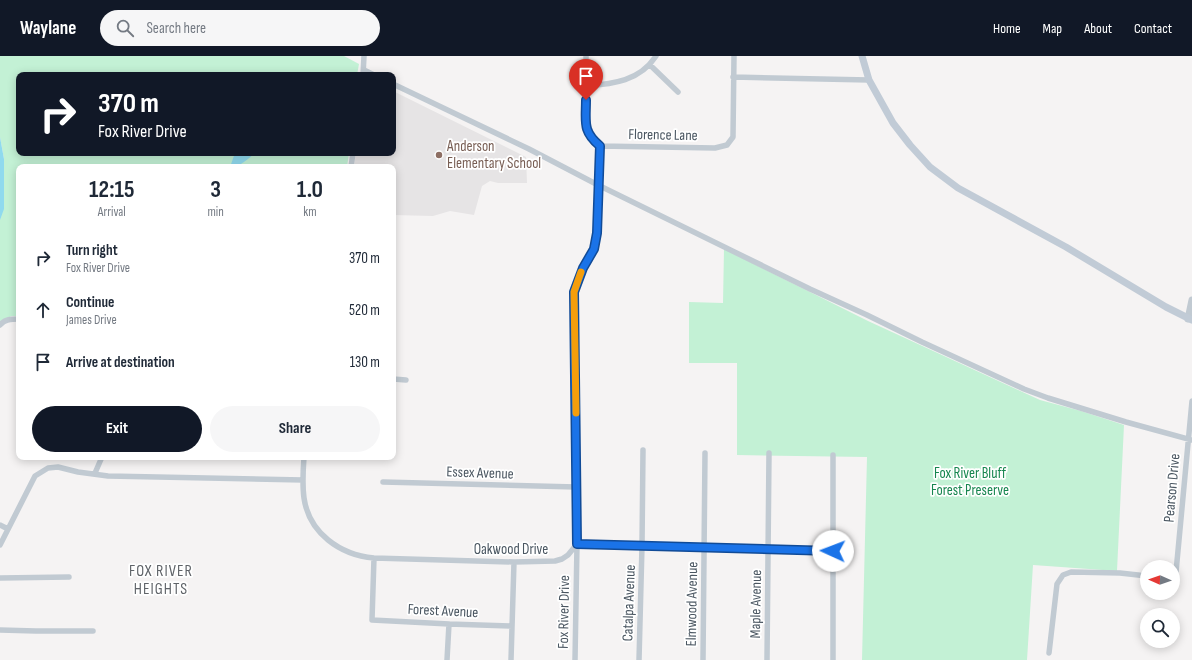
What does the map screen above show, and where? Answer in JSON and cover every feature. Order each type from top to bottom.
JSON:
[{"type":"main road","points":[[862,56],[869,80],[884,108],[902,135],[930,167],[958,188],[1071,250],[1166,307],[1190,319]]},
{"type":"street","points":[[363,72],[364,56]]},
{"type":"street","points":[[586,56],[587,130],[592,139],[600,146]]},
{"type":"street","points":[[586,86],[610,84],[629,79],[650,65],[656,56]]},
{"type":"street","points":[[734,56],[733,78],[869,80]]},
{"type":"street","points":[[650,65],[678,92]]},
{"type":"street","name":"Florence Lane","points":[[600,146],[715,148],[727,145],[733,137],[733,78]]},
{"type":"street","points":[[396,85],[922,342],[1024,389],[1126,422],[1190,440]]},
{"type":"street","name":"Fox River Drive","points":[[575,660],[577,544],[574,292],[583,268],[594,249],[597,233],[600,146]]},
{"type":"street","points":[[1190,319],[1192,300]]},
{"type":"street","points":[[2,324],[9,319],[16,318]]},
{"type":"street","points":[[396,379],[406,380]]},
{"type":"street","name":"Pearson Drive","points":[[1177,560],[1190,440],[1192,401]]},
{"type":"street","name":"Catalpa Avenue","points":[[639,660],[643,450]]},
{"type":"street","name":"Elmwood Avenue","points":[[703,660],[706,453]]},
{"type":"street","name":"Maple Avenue","points":[[767,660],[769,453]]},
{"type":"street","points":[[833,455],[833,660]]},
{"type":"street","points":[[95,473],[101,460]]},
{"type":"street","name":"Oakwood Drive","points":[[304,460],[302,480],[304,496],[308,514],[312,521],[320,533],[333,544],[347,552],[362,557],[514,562],[555,561],[568,555],[577,544]]},
{"type":"street","points":[[0,545],[36,476],[48,468],[58,467],[78,472],[95,473],[108,476],[302,480]]},
{"type":"street","name":"Essex Avenue","points":[[383,482],[576,487]]},
{"type":"street","points":[[0,525],[8,529]]},
{"type":"street","points":[[577,544],[704,548],[769,548],[833,551]]},
{"type":"street","name":"Forest Avenue","points":[[374,558],[372,620],[512,626]]},
{"type":"street","points":[[511,660],[514,562]]},
{"type":"street","points":[[1049,653],[1057,584],[1063,575],[1071,572],[1120,573],[1140,575]]},
{"type":"street","points":[[0,578],[69,577]]},
{"type":"street","points":[[447,660],[449,624]]},
{"type":"street","points":[[0,630],[93,631]]},
{"type":"shaded area","name":"Anderson Elementary School","points":[[396,92],[526,157],[527,183],[498,183],[490,181],[482,186],[474,215],[450,211],[433,216],[396,215],[396,164],[354,164],[356,156],[396,156]]},
{"type":"green space","points":[[0,56],[344,56],[359,64],[358,72],[16,72],[16,156],[349,156],[347,164],[16,164],[16,316],[0,321],[0,220],[4,159],[0,137]]},
{"type":"green space","name":"Fox River Bluff Forest Preserve","points":[[724,249],[868,321],[1040,400],[1124,425],[1117,571],[1033,565],[1027,660],[862,660],[867,457],[737,455],[737,363],[689,363],[689,302],[723,303]]},
{"type":"water","points":[[0,137],[4,159],[4,209],[0,220]]},
{"type":"water","points":[[234,156],[252,156],[240,164],[231,164]]},
{"type":"slow traffic","points":[[576,413],[574,292],[581,272]]},
{"type":"place","name":"Anderson Elementary School","points":[[439,155]]},
{"type":"district","name":"FOX RIVER HEIGHTS","points":[[161,580]]},
{"type":"route","points":[[586,100],[587,130],[592,139],[600,146],[597,233],[594,249],[583,268],[574,292],[577,544],[704,548],[769,548],[833,551]]}]
